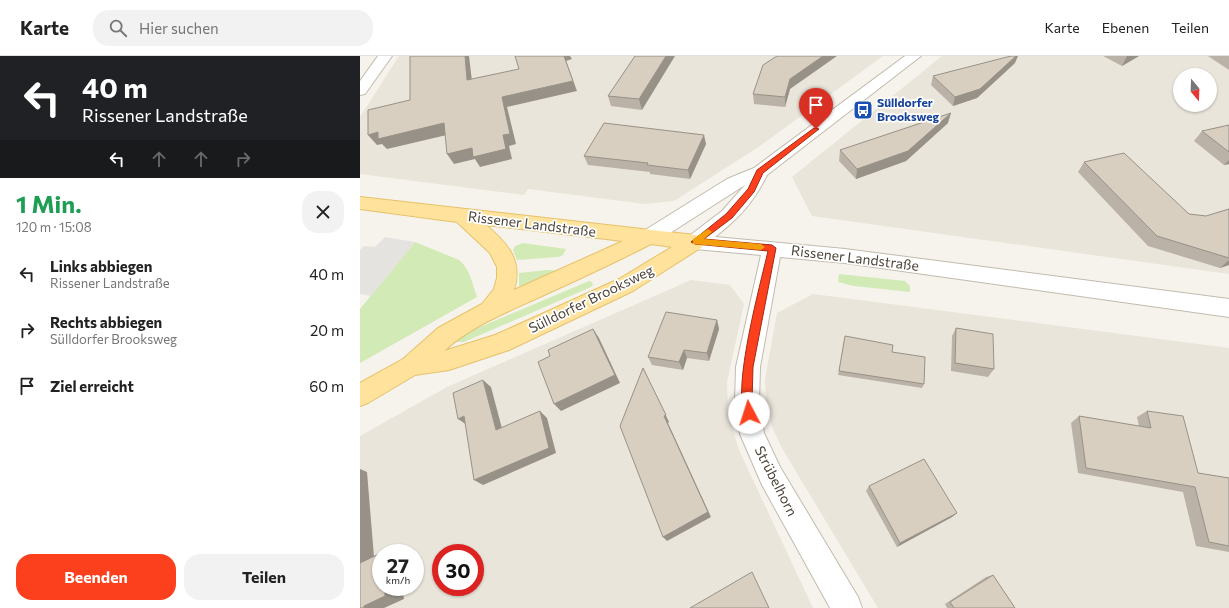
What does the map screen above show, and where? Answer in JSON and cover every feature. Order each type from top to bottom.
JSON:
[{"type":"main road","name":"Rissener Landstraße","points":[[360,203],[695,242]]},
{"type":"main road","points":[[462,216],[490,239],[501,252],[507,266],[507,279],[504,290],[490,310]]},
{"type":"main road","name":"Sülldorfer Brooksweg","points":[[360,395],[411,366],[446,335],[490,310],[598,262],[649,237]]},
{"type":"main road","name":"Sülldorfer Brooksweg","points":[[411,366],[449,360],[501,342],[626,285],[695,242]]},
{"type":"street","points":[[360,91],[385,56]]},
{"type":"street","name":"Sülldorfer Brooksweg","points":[[649,237],[728,186],[760,172],[914,56]]},
{"type":"street","name":"Sülldorfer Brooksweg","points":[[695,242],[729,216],[751,190],[760,172]]},
{"type":"street","name":"Rissener Landstraße","points":[[695,242],[845,256],[1229,308]]},
{"type":"street","name":"Strübelhorn","points":[[772,248],[748,367],[747,402],[752,434],[771,476],[847,608]]},
{"type":"shaded area","points":[[399,56],[883,56],[760,146],[674,201],[645,204],[528,189],[524,195],[360,174],[360,117]]},
{"type":"shaded area","points":[[942,56],[1229,56],[1229,274],[812,216],[792,177]]},
{"type":"shaded area","points":[[385,237],[415,242],[371,296],[360,294],[360,250],[364,246],[375,247]]},
{"type":"shaded area","points":[[691,280],[730,285],[744,304],[727,382],[728,414],[739,450],[813,608],[360,608],[360,436],[447,387]]},
{"type":"shaded area","points":[[813,294],[1229,348],[1229,608],[878,608],[783,450],[772,427],[766,400],[765,379],[777,313]]},
{"type":"green space","points":[[415,242],[459,260],[468,272],[477,297],[360,363],[360,309]]},
{"type":"green space","points":[[523,243],[566,249],[563,255],[558,257],[517,260],[513,250],[515,246]]},
{"type":"green space","points":[[547,270],[567,271],[524,287],[519,287],[519,273]]},
{"type":"green space","points":[[839,274],[905,281],[910,286],[910,292],[854,286],[838,282]]},
{"type":"green space","points":[[589,281],[592,282],[593,285],[591,287],[464,342],[456,341],[461,335]]},
{"type":"building","points":[[410,56],[465,56],[467,80],[519,69],[515,56],[564,56],[573,81],[502,97],[510,134],[503,135],[506,149],[473,157],[472,148],[447,154],[444,123],[378,139],[378,132],[368,135],[368,110],[410,100]]},
{"type":"building","points":[[635,56],[666,56],[639,99],[608,96]]},
{"type":"building","points":[[777,56],[823,56],[790,79],[785,97],[753,94],[763,65]]},
{"type":"building","points":[[1016,56],[980,89],[955,97],[933,76]]},
{"type":"building","points":[[951,113],[908,151],[857,169],[840,150]]},
{"type":"building","points":[[604,123],[704,135],[688,170],[647,165],[648,163],[584,156]]},
{"type":"building","points":[[1229,125],[1229,152],[1202,131]]},
{"type":"building","points":[[1124,153],[1189,214],[1206,216],[1229,209],[1229,258],[1157,236],[1084,162]]},
{"type":"building","points":[[666,312],[717,320],[707,353],[684,350],[679,362],[648,357]]},
{"type":"building","points":[[956,328],[993,334],[994,369],[955,363]]},
{"type":"building","points":[[593,329],[615,375],[554,404],[538,362],[550,356],[548,350]]},
{"type":"building","points":[[845,336],[893,345],[892,352],[925,357],[924,384],[839,371]]},
{"type":"building","points":[[643,368],[666,415],[664,416],[708,512],[663,537],[620,426]]},
{"type":"building","points":[[483,380],[496,430],[540,411],[549,448],[474,480],[464,416],[458,419],[453,393]]},
{"type":"building","points":[[1147,411],[1183,416],[1198,473],[1229,478],[1229,546],[1209,542],[1195,487],[1086,468],[1079,416],[1151,428]]},
{"type":"building","points":[[924,459],[957,513],[900,543],[869,486]]},
{"type":"building","points":[[372,557],[372,596],[385,596],[364,606],[364,608],[360,608],[360,563]]},
{"type":"building","points":[[752,572],[769,608],[690,608]]},
{"type":"building","points":[[993,575],[1015,608],[954,608],[950,602]]},
{"type":"slow traffic","points":[[708,232],[695,242],[761,247]]},
{"type":"place","name":"Sülldorfer Brooksweg","points":[[863,110]]},
{"type":"route","points":[[749,413],[747,402],[748,367],[772,248],[695,242],[729,216],[751,190],[760,172],[816,129]]}]
